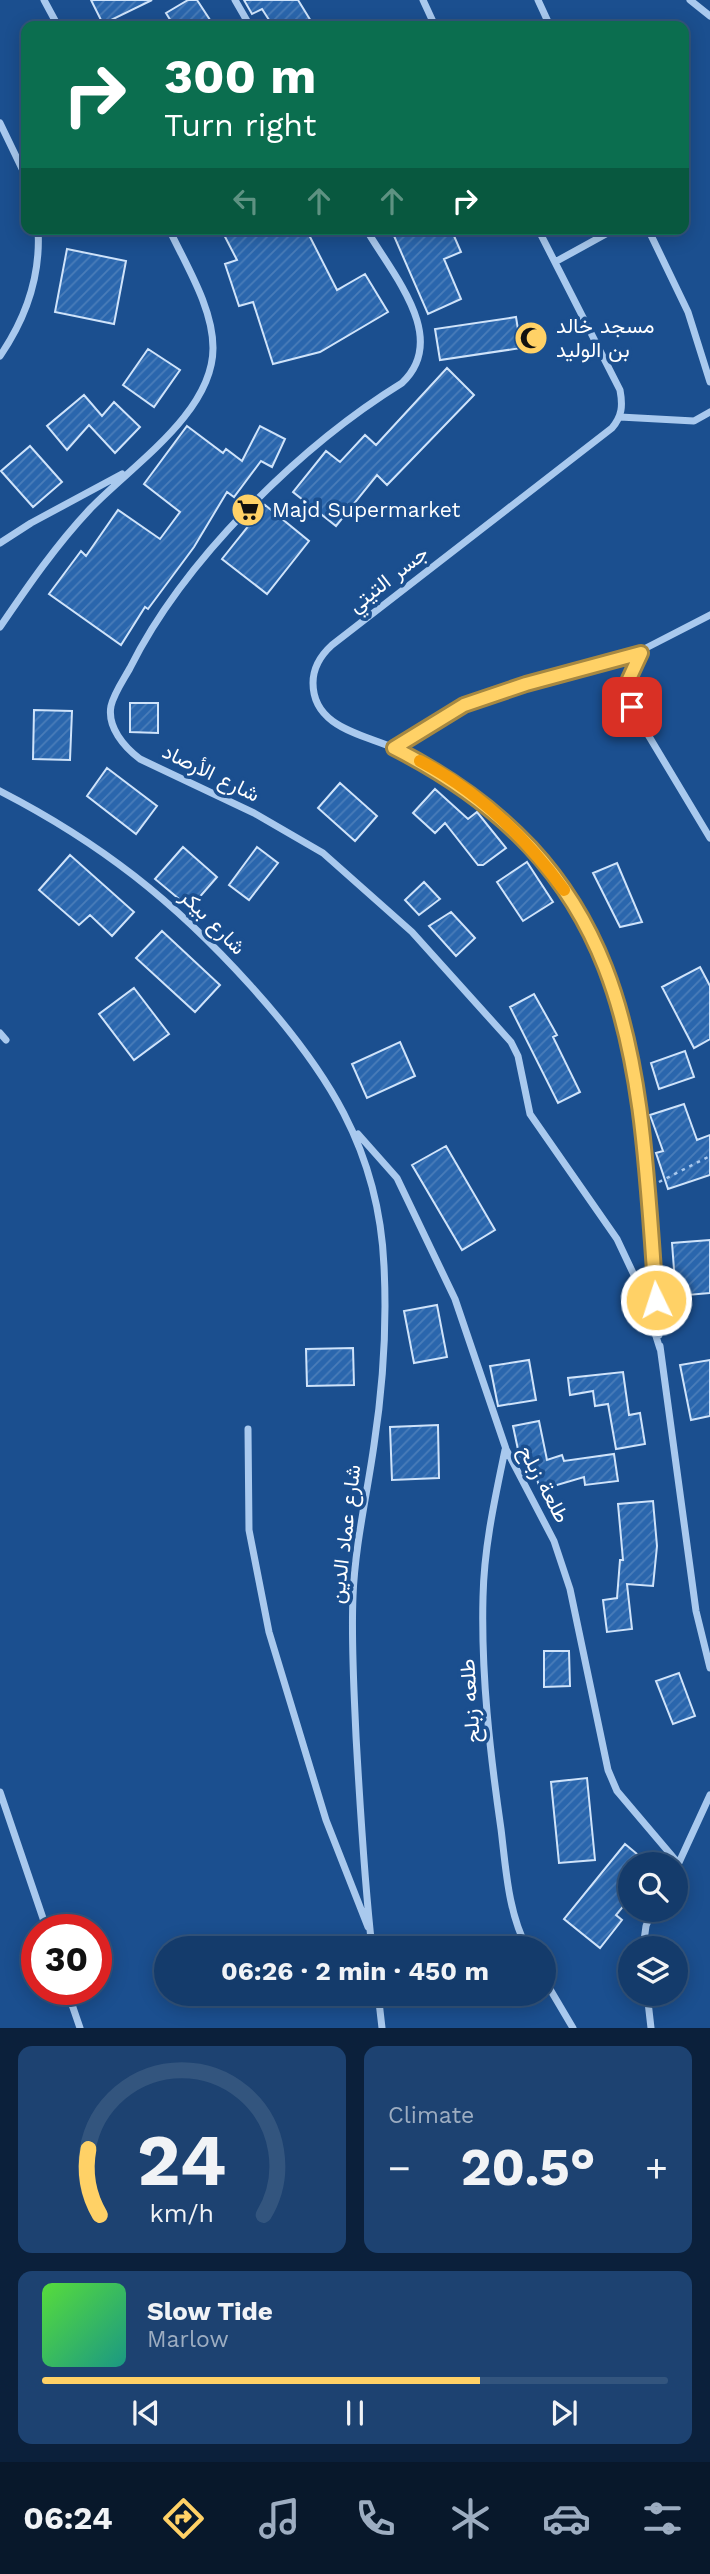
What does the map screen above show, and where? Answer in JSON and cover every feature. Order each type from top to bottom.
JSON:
[{"type":"street","points":[[44,0],[55,21]]},
{"type":"street","points":[[235,0],[247,21]]},
{"type":"street","points":[[423,0],[433,21]]},
{"type":"street","points":[[538,0],[548,21]]},
{"type":"street","points":[[690,0],[710,16]]},
{"type":"street","points":[[0,123],[21,167]]},
{"type":"street","points":[[0,356],[28,304],[37,269],[38,235]]},
{"type":"street","points":[[0,627],[60,544],[164,438],[198,398],[212,359],[209,317],[172,235]]},
{"type":"street","name":"شارع الأرصاد","points":[[369,235],[419,323],[423,341],[415,369],[402,383],[299,460],[210,550],[143,642],[111,705],[112,718],[125,746],[140,759],[254,813],[323,853],[412,932],[511,1042],[518,1056],[530,1114],[617,1238],[642,1292],[660,1349]]},
{"type":"street","points":[[541,235],[620,390],[620,417],[694,421],[710,411]]},
{"type":"street","points":[[555,262],[604,235]]},
{"type":"street","points":[[651,235],[688,312],[710,382]]},
{"type":"street","name":"جسر التيتي","points":[[620,417],[611,428],[332,645],[319,659],[312,685],[321,711],[344,729],[393,748],[453,781],[496,814],[552,873],[582,918],[606,966],[624,1017],[635,1070],[650,1187],[660,1349]]},
{"type":"street","points":[[0,543],[30,523],[132,468]]},
{"type":"street","points":[[393,748],[464,705],[526,684],[641,653],[710,615]]},
{"type":"street","points":[[641,653],[629,679],[629,698],[710,838]]},
{"type":"street","name":"شارع بيكر","points":[[0,791],[85,839],[135,874],[177,909],[294,1034],[325,1077],[354,1129]]},
{"type":"street","points":[[0,1033],[6,1040]]},
{"type":"street","name":"طلعة زبلح","points":[[354,1129],[397,1178],[455,1299],[506,1449],[558,1553],[570,1589],[608,1770],[617,1791],[666,1852]]},
{"type":"street","name":"شارع عماد الدين","points":[[354,1129],[377,1200],[384,1270],[382,1384],[353,1595],[359,1788],[370,1934]]},
{"type":"street","points":[[660,1349],[696,1611],[710,1668]]},
{"type":"street","points":[[248,1429],[249,1530],[269,1632],[326,1819],[370,1934]]},
{"type":"street","name":"طلعه زبلح","points":[[506,1449],[491,1517],[484,1582],[484,1670],[493,1775],[510,1897],[523,1936]]},
{"type":"street","points":[[0,1792],[42,1914]]},
{"type":"street","name":"طلعة زبلح","points":[[684,1852],[710,1796]]},
{"type":"street","points":[[556,2000],[572,2028]]},
{"type":"street","points":[[72,2005],[80,2028]]},
{"type":"street","points":[[379,2006],[382,2028]]},
{"type":"street","points":[[649,2006],[652,2028]]},
{"type":"path","points":[[650,1187],[710,1156]]},
{"type":"building","points":[[91,0],[152,0],[109,21],[102,21]]},
{"type":"building","points":[[188,0],[197,0],[211,21],[171,21],[166,13]]},
{"type":"building","points":[[244,0],[298,0],[311,21],[270,21],[262,9],[252,14]]},
{"type":"building","points":[[224,235],[309,235],[337,290],[365,274],[388,312],[320,352],[273,364],[253,302],[239,306],[225,264],[237,260]]},
{"type":"building","points":[[394,235],[454,235],[461,252],[444,259],[461,299],[428,314]]},
{"type":"building","points":[[67,249],[126,261],[114,324],[55,312]]},
{"type":"building","points":[[516,317],[521,348],[440,360],[435,329]]},
{"type":"building","points":[[148,349],[180,370],[154,407],[123,385]]},
{"type":"building","points":[[447,368],[474,395],[387,485],[377,475],[336,526],[293,492],[326,451],[340,462],[365,435],[376,445]]},
{"type":"building","points":[[84,395],[102,416],[114,402],[140,427],[115,453],[89,425],[67,450],[47,426]]},
{"type":"building","points":[[187,426],[223,453],[226,449],[242,461],[260,426],[285,439],[272,467],[261,461],[234,497],[227,492],[194,547],[148,609],[145,607],[121,645],[49,594],[81,551],[86,556],[118,510],[160,539],[180,512],[144,484]]},
{"type":"building","points":[[30,446],[62,482],[33,507],[1,471]]},
{"type":"building","points":[[265,505],[309,541],[267,594],[222,559]]},
{"type":"building","points":[[130,703],[158,703],[158,733],[130,732]]},
{"type":"building","points":[[34,710],[72,711],[70,760],[33,759]]},
{"type":"building","points":[[107,768],[157,806],[136,834],[87,796]]},
{"type":"building","points":[[340,783],[377,816],[355,841],[318,808]]},
{"type":"building","points":[[435,789],[468,819],[477,812],[506,848],[483,865],[478,865],[445,823],[435,833],[413,813]]},
{"type":"building","points":[[183,847],[217,877],[190,908],[155,879]]},
{"type":"building","points":[[257,847],[278,863],[249,900],[229,885]]},
{"type":"building","points":[[70,855],[134,912],[112,936],[90,915],[79,925],[39,890]]},
{"type":"building","points":[[527,862],[553,902],[523,921],[497,882]]},
{"type":"building","points":[[617,863],[642,922],[620,927],[593,873]]},
{"type":"building","points":[[424,882],[440,899],[419,915],[405,900]]},
{"type":"building","points":[[451,912],[475,938],[456,956],[429,926]]},
{"type":"building","points":[[162,931],[220,985],[195,1012],[136,958]]},
{"type":"building","points":[[700,967],[710,986],[710,1039],[694,1048],[662,987]]},
{"type":"building","points":[[134,988],[169,1034],[134,1060],[99,1014]]},
{"type":"building","points":[[534,994],[557,1035],[553,1037],[580,1092],[558,1103],[510,1007]]},
{"type":"building","points":[[400,1042],[415,1076],[367,1098],[352,1064]]},
{"type":"building","points":[[685,1051],[694,1077],[659,1089],[651,1063]]},
{"type":"building","points":[[684,1104],[697,1140],[710,1135],[710,1175],[668,1189],[656,1153],[663,1151],[650,1115]]},
{"type":"building","points":[[446,1146],[495,1230],[462,1250],[412,1165]]},
{"type":"building","points":[[710,1240],[710,1293],[676,1296],[672,1243]]},
{"type":"building","points":[[437,1305],[447,1357],[414,1363],[404,1311]]},
{"type":"building","points":[[353,1348],[354,1385],[307,1386],[306,1349]]},
{"type":"building","points":[[529,1360],[536,1400],[498,1406],[490,1366]]},
{"type":"building","points":[[710,1360],[710,1416],[691,1420],[680,1365]]},
{"type":"building","points":[[623,1372],[629,1415],[640,1413],[645,1444],[616,1449],[608,1404],[595,1406],[593,1391],[570,1395],[568,1378]]},
{"type":"building","points":[[539,1421],[547,1460],[562,1455],[564,1461],[614,1454],[618,1481],[585,1485],[584,1477],[540,1490],[531,1457],[520,1459],[513,1426]]},
{"type":"building","points":[[438,1425],[439,1478],[392,1480],[390,1427]]},
{"type":"building","points":[[653,1501],[657,1546],[653,1586],[627,1584],[632,1629],[607,1632],[603,1600],[617,1598],[620,1560],[623,1560],[618,1504]]},
{"type":"building","points":[[544,1651],[569,1651],[570,1686],[544,1687]]},
{"type":"building","points":[[679,1673],[695,1716],[673,1724],[656,1681]]},
{"type":"building","points":[[587,1778],[595,1860],[559,1863],[551,1782]]},
{"type":"building","points":[[625,1844],[635,1852],[618,1852]]},
{"type":"building","points":[[618,1853],[616,1915],[620,1922],[600,1948],[564,1919]]},
{"type":"slow traffic","points":[[420,761],[453,781],[496,814],[534,852],[564,890]]},
{"type":"place","name":"مسجد خالد بن الوليد","points":[[531,338]]},
{"type":"place","name":"Majd Supermarket","points":[[248,510]]},
{"type":"route","points":[[632,707],[629,679],[641,653],[526,684],[464,705],[394,748],[453,781],[516,832],[568,895],[595,942],[616,991],[635,1070],[650,1187],[656,1300]]}]
